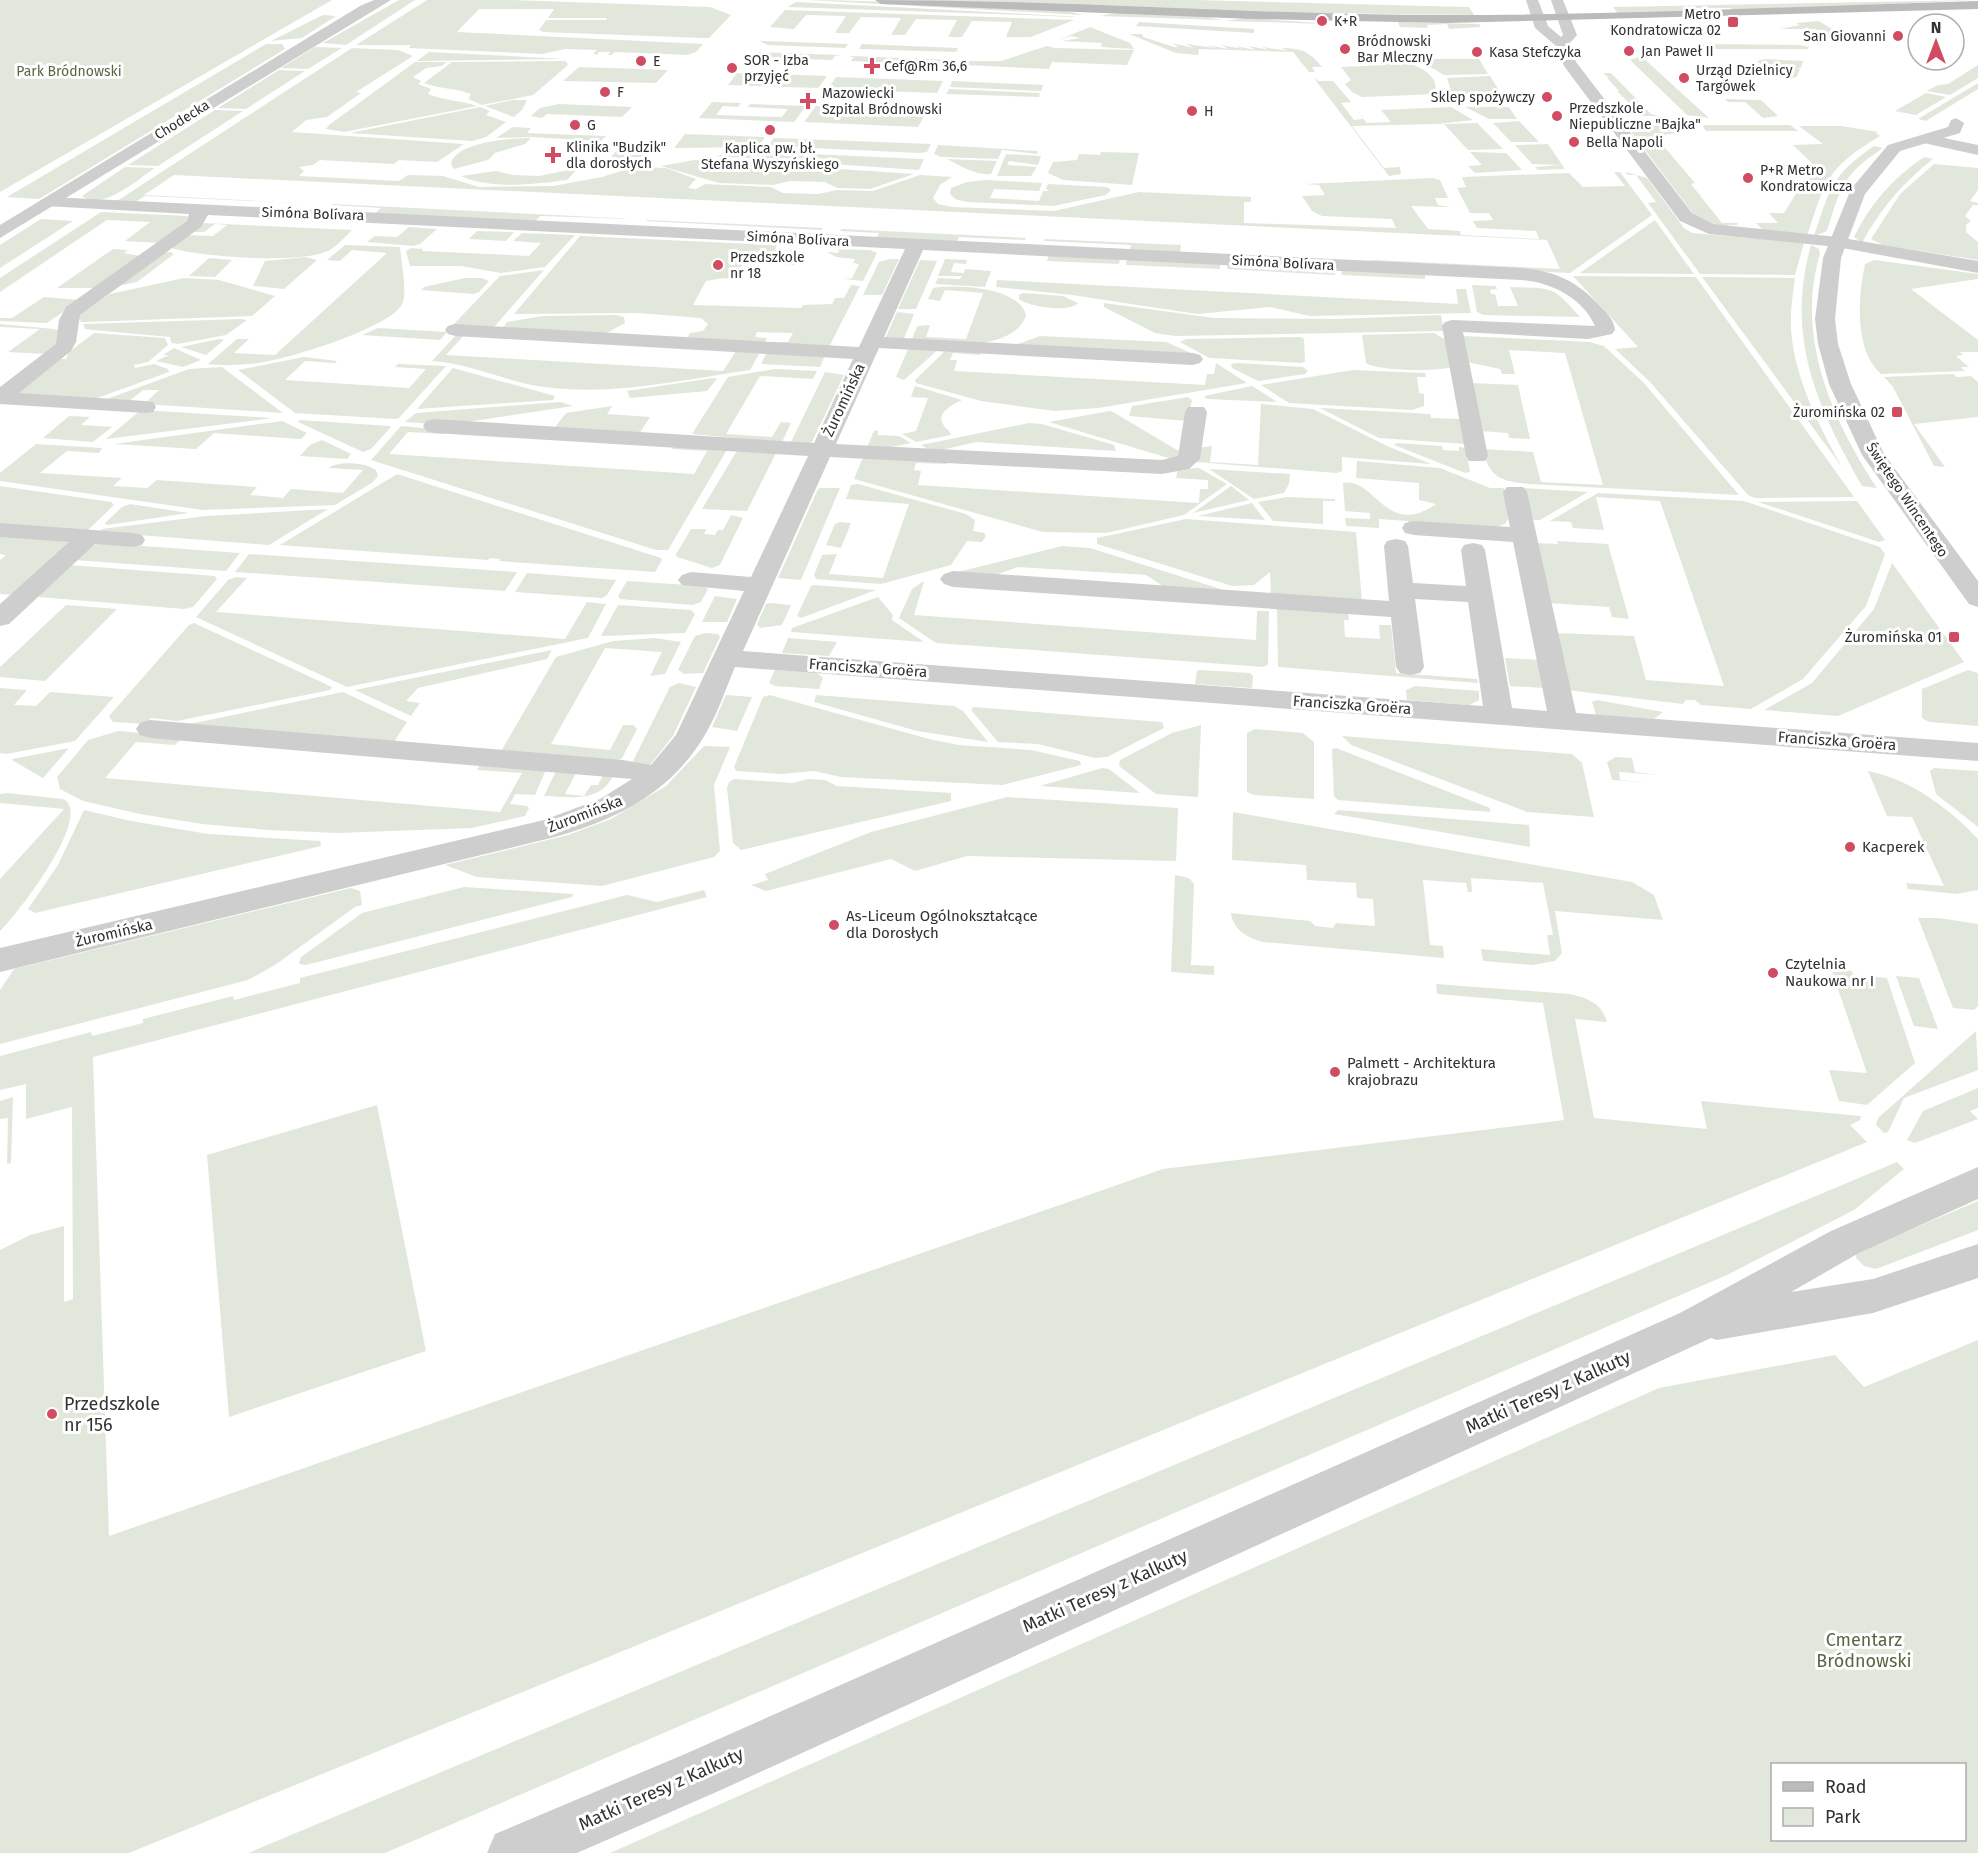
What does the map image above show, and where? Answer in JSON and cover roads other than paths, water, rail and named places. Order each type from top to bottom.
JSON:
[{"type":"main road","points":[[881,0],[948,5],[1335,18],[1538,19],[1963,6]]},
{"type":"main road","points":[[1464,5],[1533,2],[1778,0]]},
{"type":"street","name":"Chodecka","points":[[0,233],[369,4],[385,0]]},
{"type":"street","points":[[1533,2],[1544,31],[1562,44],[1569,63],[1686,217],[1694,223],[1724,231],[1835,250],[1902,255],[1978,267]]},
{"type":"street","points":[[1558,2],[1570,35],[1562,44]]},
{"type":"street","points":[[1963,6],[1978,7]]},
{"type":"street","name":"Świętego Wincentego","points":[[1971,113],[1956,123],[1955,130],[1925,138],[1912,152],[1885,161],[1857,193],[1835,250],[1826,296],[1826,326],[1830,353],[1845,396],[1873,455],[1978,599]]},
{"type":"street","points":[[1925,138],[1978,150]]},
{"type":"street","name":"Simóna Bolívara","points":[[51,202],[1545,277],[1564,283],[1576,291],[1603,321],[1606,328],[1600,333],[1452,326],[1477,456]]},
{"type":"street","points":[[0,398],[56,355],[69,338],[68,319],[73,311],[194,224],[197,215],[204,210]]},
{"type":"street","name":"Żuromińska","points":[[0,960],[551,828],[612,806],[659,775],[690,736],[916,245]]},
{"type":"street","points":[[455,330],[1193,359]]},
{"type":"street","points":[[56,355],[78,357]]},
{"type":"street","points":[[0,398],[145,408]]},
{"type":"street","points":[[434,426],[772,448],[822,448],[1172,466],[1183,464],[1190,458],[1196,412]]},
{"type":"street","points":[[1515,492],[1563,721]]},
{"type":"street","points":[[0,530],[133,540]]},
{"type":"street","points":[[1410,667],[1402,600],[1405,537],[1524,535]]},
{"type":"street","points":[[0,618],[89,537]]},
{"type":"street","points":[[1473,550],[1499,716]]},
{"type":"street","points":[[953,579],[1402,600],[1480,595]]},
{"type":"street","points":[[691,580],[760,585]]},
{"type":"street","name":"Franciszka Groëra","points":[[726,658],[1978,752]]},
{"type":"street","points":[[150,729],[624,769],[659,775]]},
{"type":"street","name":"Matki Teresy z Kalkuty","points":[[514,1853],[703,1772],[1695,1326],[1845,1242],[1978,1182]]},
{"type":"street","name":"Matki Teresy z Kalkuty","points":[[1695,1326],[1873,1296],[1934,1278],[1978,1261]]},
{"type":"place","name":"K+R","points":[[1322,21]]},
{"type":"place","name":"Metro Kondratowicza 02","points":[[1733,22]]},
{"type":"place","name":"San Giovanni","points":[[1898,36]]},
{"type":"place","name":"Bródnowski Bar Mleczny","points":[[1345,49]]},
{"type":"place","name":"Jan Paweł II","points":[[1629,51]]},
{"type":"place","name":"Kasa Stefczyka","points":[[1477,52]]},
{"type":"place","name":"E","points":[[641,61]]},
{"type":"place","name":"Cef@Rm 36,6","points":[[872,66]]},
{"type":"place","name":"SOR - Izba przyjęć","points":[[732,68]]},
{"type":"place","name":"Urząd Dzielnicy Targówek","points":[[1684,78]]},
{"type":"place","name":"F","points":[[605,92]]},
{"type":"place","name":"Sklep spożywczy","points":[[1547,97]]},
{"type":"place","name":"Mazowiecki Szpital Bródnowski","points":[[808,101]]},
{"type":"place","name":"H","points":[[1192,111]]},
{"type":"place","name":"Przedszkole Niepubliczne \"Bajka\"","points":[[1557,116]]},
{"type":"place","name":"G","points":[[575,125]]},
{"type":"place","name":"Kaplica pw. bł. Stefana Wyszyńskiego","points":[[770,130]]},
{"type":"place","name":"Bella Napoli","points":[[1574,142]]},
{"type":"place","name":"Klinika \"Budzik\" dla dorosłych","points":[[553,155]]},
{"type":"place","name":"P+R Metro Kondratowicza","points":[[1748,178]]},
{"type":"place","name":"Przedszkole nr 18","points":[[718,265]]},
{"type":"place","name":"Żuromińska 02","points":[[1897,412]]},
{"type":"place","name":"Żuromińska 01","points":[[1954,637]]},
{"type":"place","name":"Kacperek","points":[[1850,847]]},
{"type":"place","name":"As-Liceum Ogólnokształcące dla Dorosłych","points":[[834,925]]},
{"type":"place","name":"Czytelnia Naukowa nr I","points":[[1773,973]]},
{"type":"place","name":"Palmett - Architektura krajobrazu","points":[[1335,1072]]},
{"type":"place","name":"Przedszkole nr 156","points":[[52,1414]]},
{"type":"park label","name":"Park Bródnowski","points":[[69,71]]},
{"type":"park label","name":"Cmentarz Bródnowski","points":[[1864,1650]]}]
